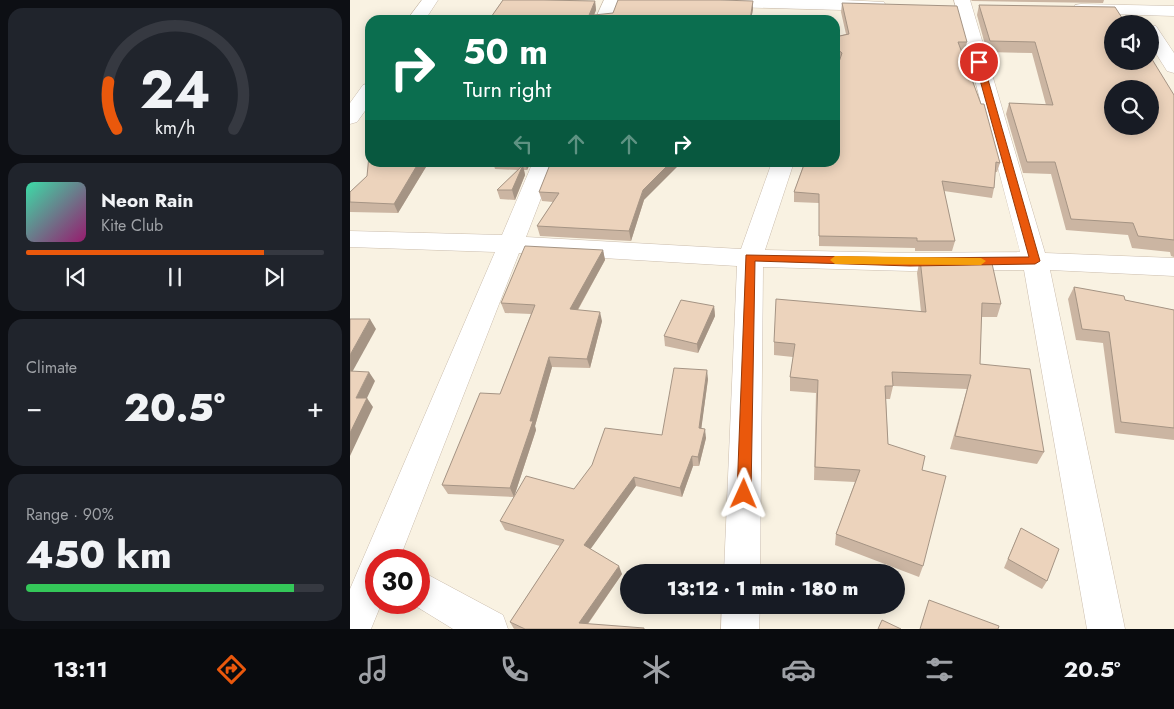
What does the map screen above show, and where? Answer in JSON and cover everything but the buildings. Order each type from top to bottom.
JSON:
[{"type":"street","points":[[420,15],[430,0]]},
{"type":"street","points":[[606,15],[612,0]]},
{"type":"street","points":[[657,0],[795,8],[894,6]]},
{"type":"street","points":[[963,6],[1035,261],[1106,629]]},
{"type":"street","points":[[1060,9],[1174,11]]},
{"type":"street","points":[[1159,44],[1174,67]]},
{"type":"street","points":[[350,118],[365,96]]},
{"type":"street","points":[[386,549],[542,167]]},
{"type":"street","points":[[742,564],[750,258],[781,167]]},
{"type":"street","points":[[350,239],[510,244],[750,258],[910,262],[1035,261],[1174,267]]},
{"type":"street","points":[[430,594],[490,629]]},
{"type":"street","points":[[352,629],[365,599]]},
{"type":"street","points":[[740,629],[741,614]]},
{"type":"slow traffic","points":[[835,260],[981,261]]},
{"type":"route","points":[[744,494],[750,258],[910,262],[1035,261],[979,62]]}]
